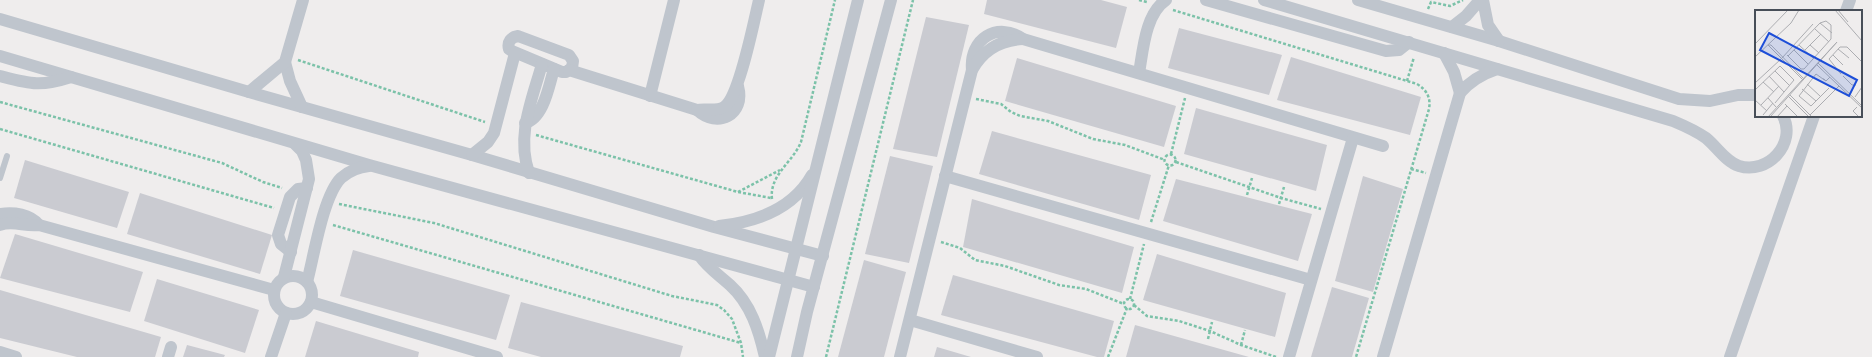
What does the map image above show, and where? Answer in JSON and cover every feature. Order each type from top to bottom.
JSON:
[{"type":"street","points":[[250,92],[272,75],[285,62],[303,0]]},
{"type":"street","points":[[650,96],[674,0]]},
{"type":"street","points":[[569,70],[573,64],[572,58],[569,55],[518,36],[511,39],[508,45],[509,49],[515,53],[562,72],[569,70],[697,110],[704,108],[717,109],[725,106],[738,86],[759,0]]},
{"type":"street","points":[[769,357],[858,0]]},
{"type":"street","points":[[797,357],[822,256],[890,0]]},
{"type":"street","points":[[1139,73],[1150,21],[1153,13],[1166,0]]},
{"type":"street","points":[[1206,0],[1386,51],[1399,50],[1413,43]]},
{"type":"street","points":[[1264,0],[1673,121],[1705,137],[1730,161],[1739,166],[1759,166],[1776,156],[1786,139],[1787,129],[1783,117]]},
{"type":"street","points":[[1358,0],[1499,41],[1679,99],[1710,101],[1738,95],[1755,95]]},
{"type":"street","points":[[1452,27],[1473,10],[1481,0]]},
{"type":"street","points":[[1481,0],[1488,25],[1499,41]]},
{"type":"street","points":[[1846,10],[1850,0]]},
{"type":"street","points":[[0,19],[472,155],[714,227],[822,256]]},
{"type":"street","points":[[900,357],[972,70],[976,62],[989,49],[1005,41],[1023,39],[1383,146]]},
{"type":"street","points":[[472,155],[488,142],[494,133],[515,53]]},
{"type":"street","points":[[1444,53],[1454,72],[1460,93]]},
{"type":"street","points":[[0,56],[295,144],[814,287]]},
{"type":"street","points":[[285,62],[290,81],[302,107]]},
{"type":"street","points":[[529,173],[523,144],[525,123],[542,64]]},
{"type":"street","points":[[525,123],[534,119],[540,112],[554,69]]},
{"type":"street","points":[[1383,357],[1460,93],[1476,78],[1497,69]]},
{"type":"street","points":[[0,76],[37,85],[52,83],[71,77]]},
{"type":"street","points":[[1730,357],[1814,117]]},
{"type":"street","points":[[1289,357],[1353,138]]},
{"type":"street","points":[[284,277],[307,188],[309,169],[302,151],[295,144]]},
{"type":"street","points":[[307,282],[322,222],[335,186],[341,178],[350,172],[370,165]]},
{"type":"street","points":[[714,227],[746,222],[777,210],[786,204],[803,187],[816,167]]},
{"type":"street","points":[[945,176],[1311,280]]},
{"type":"street","points":[[291,252],[281,244],[278,235],[288,202],[294,192],[307,188]]},
{"type":"street","points":[[0,214],[25,215],[31,217],[39,225]]},
{"type":"street","points":[[0,226],[13,222],[28,225],[39,225],[247,284],[274,290]]},
{"type":"street","points":[[699,255],[714,272],[730,285],[747,306],[757,327],[765,357]]},
{"type":"street","points":[[292,275],[300,277],[307,282],[312,295],[311,302],[307,308],[301,313],[286,313],[280,310],[275,304],[274,290],[278,282],[284,277],[292,275]]},
{"type":"street","points":[[311,302],[497,357]]},
{"type":"street","points":[[271,357],[286,313]]},
{"type":"street","points":[[910,320],[1037,357]]},
{"type":"street","points":[[0,352],[16,357]]},
{"type":"lane","points":[[0,178],[7,156]]},
{"type":"path","points":[[777,210],[771,198],[771,190],[780,170],[798,150],[801,142],[835,0]]},
{"type":"path","points":[[826,357],[913,0]]},
{"type":"path","points":[[1424,19],[1431,2],[1450,6],[1464,0]]},
{"type":"path","points":[[1407,81],[1413,43]]},
{"type":"path","points":[[1165,160],[1167,155],[1171,154],[1188,88]]},
{"type":"path","points":[[965,96],[1001,104],[1011,112],[1020,116],[1048,121],[1093,139],[1125,145],[1165,160],[1169,165],[1176,162],[1281,198],[1331,211]]},
{"type":"path","points":[[0,102],[222,163],[264,182],[294,192]]},
{"type":"path","points":[[0,129],[285,211]]},
{"type":"path","points":[[1171,154],[1175,157],[1176,162]]},
{"type":"path","points":[[738,192],[780,170]]},
{"type":"path","points":[[1247,195],[1252,178]]},
{"type":"path","points":[[1279,204],[1284,187]]},
{"type":"path","points":[[328,202],[434,224],[672,296],[717,305],[724,310],[732,320],[741,343],[743,357]]},
{"type":"path","points":[[322,222],[741,343]]},
{"type":"path","points":[[930,239],[960,248],[975,260],[1005,266],[1058,285],[1086,289],[1124,304],[1127,308]]},
{"type":"path","points":[[1124,304],[1127,299],[1130,299],[1134,301],[1134,305],[1146,316],[1178,321],[1210,331],[1241,345],[1276,357]]},
{"type":"path","points":[[1127,308],[1133,308],[1134,305]]},
{"type":"path","points":[[1108,357],[1127,308]]},
{"type":"path","points":[[1208,339],[1212,322]]},
{"type":"path","points":[[1241,345],[1245,330]]},
{"type":"building","points":[[987,0],[1101,0],[1127,7],[1116,48],[984,14]]},
{"type":"building","points":[[926,17],[969,25],[937,157],[893,149]]},
{"type":"building","points":[[1179,28],[1282,55],[1269,95],[1168,68]]},
{"type":"building","points":[[1291,57],[1421,97],[1410,135],[1277,100]]},
{"type":"building","points":[[1017,58],[1176,106],[1164,147],[1005,101]]},
{"type":"building","points":[[1196,108],[1327,145],[1316,191],[1184,154]]},
{"type":"building","points":[[992,131],[1151,175],[1139,220],[979,174]]},
{"type":"building","points":[[890,156],[933,166],[909,263],[865,254]]},
{"type":"building","points":[[25,160],[129,192],[117,228],[14,198]]},
{"type":"building","points":[[1363,176],[1403,189],[1373,292],[1335,281]]},
{"type":"building","points":[[1176,179],[1312,214],[1298,261],[1163,221]]},
{"type":"building","points":[[140,193],[272,235],[260,274],[127,234]]},
{"type":"building","points":[[972,199],[1134,247],[1122,293],[963,247]]},
{"type":"building","points":[[15,234],[143,272],[130,312],[0,278]]},
{"type":"building","points":[[353,250],[510,295],[496,340],[340,296]]},
{"type":"building","points":[[1157,254],[1286,293],[1275,337],[1143,300]]},
{"type":"building","points":[[864,260],[906,272],[884,357],[838,357]]},
{"type":"building","points":[[953,275],[1114,321],[1104,357],[1097,357],[941,315]]},
{"type":"building","points":[[157,279],[259,310],[245,353],[144,321]]},
{"type":"building","points":[[1332,287],[1369,298],[1352,357],[1311,357]]},
{"type":"building","points":[[0,290],[161,337],[155,357],[77,357],[0,338]]},
{"type":"building","points":[[521,302],[683,346],[680,357],[541,357],[508,348]]},
{"type":"building","points":[[316,321],[419,352],[418,357],[305,357]]},
{"type":"building","points":[[1135,325],[1249,357],[1126,357]]},
{"type":"building","points":[[187,345],[225,355],[224,357],[183,357]]},
{"type":"building","points":[[937,347],[971,357],[934,357]]}]
